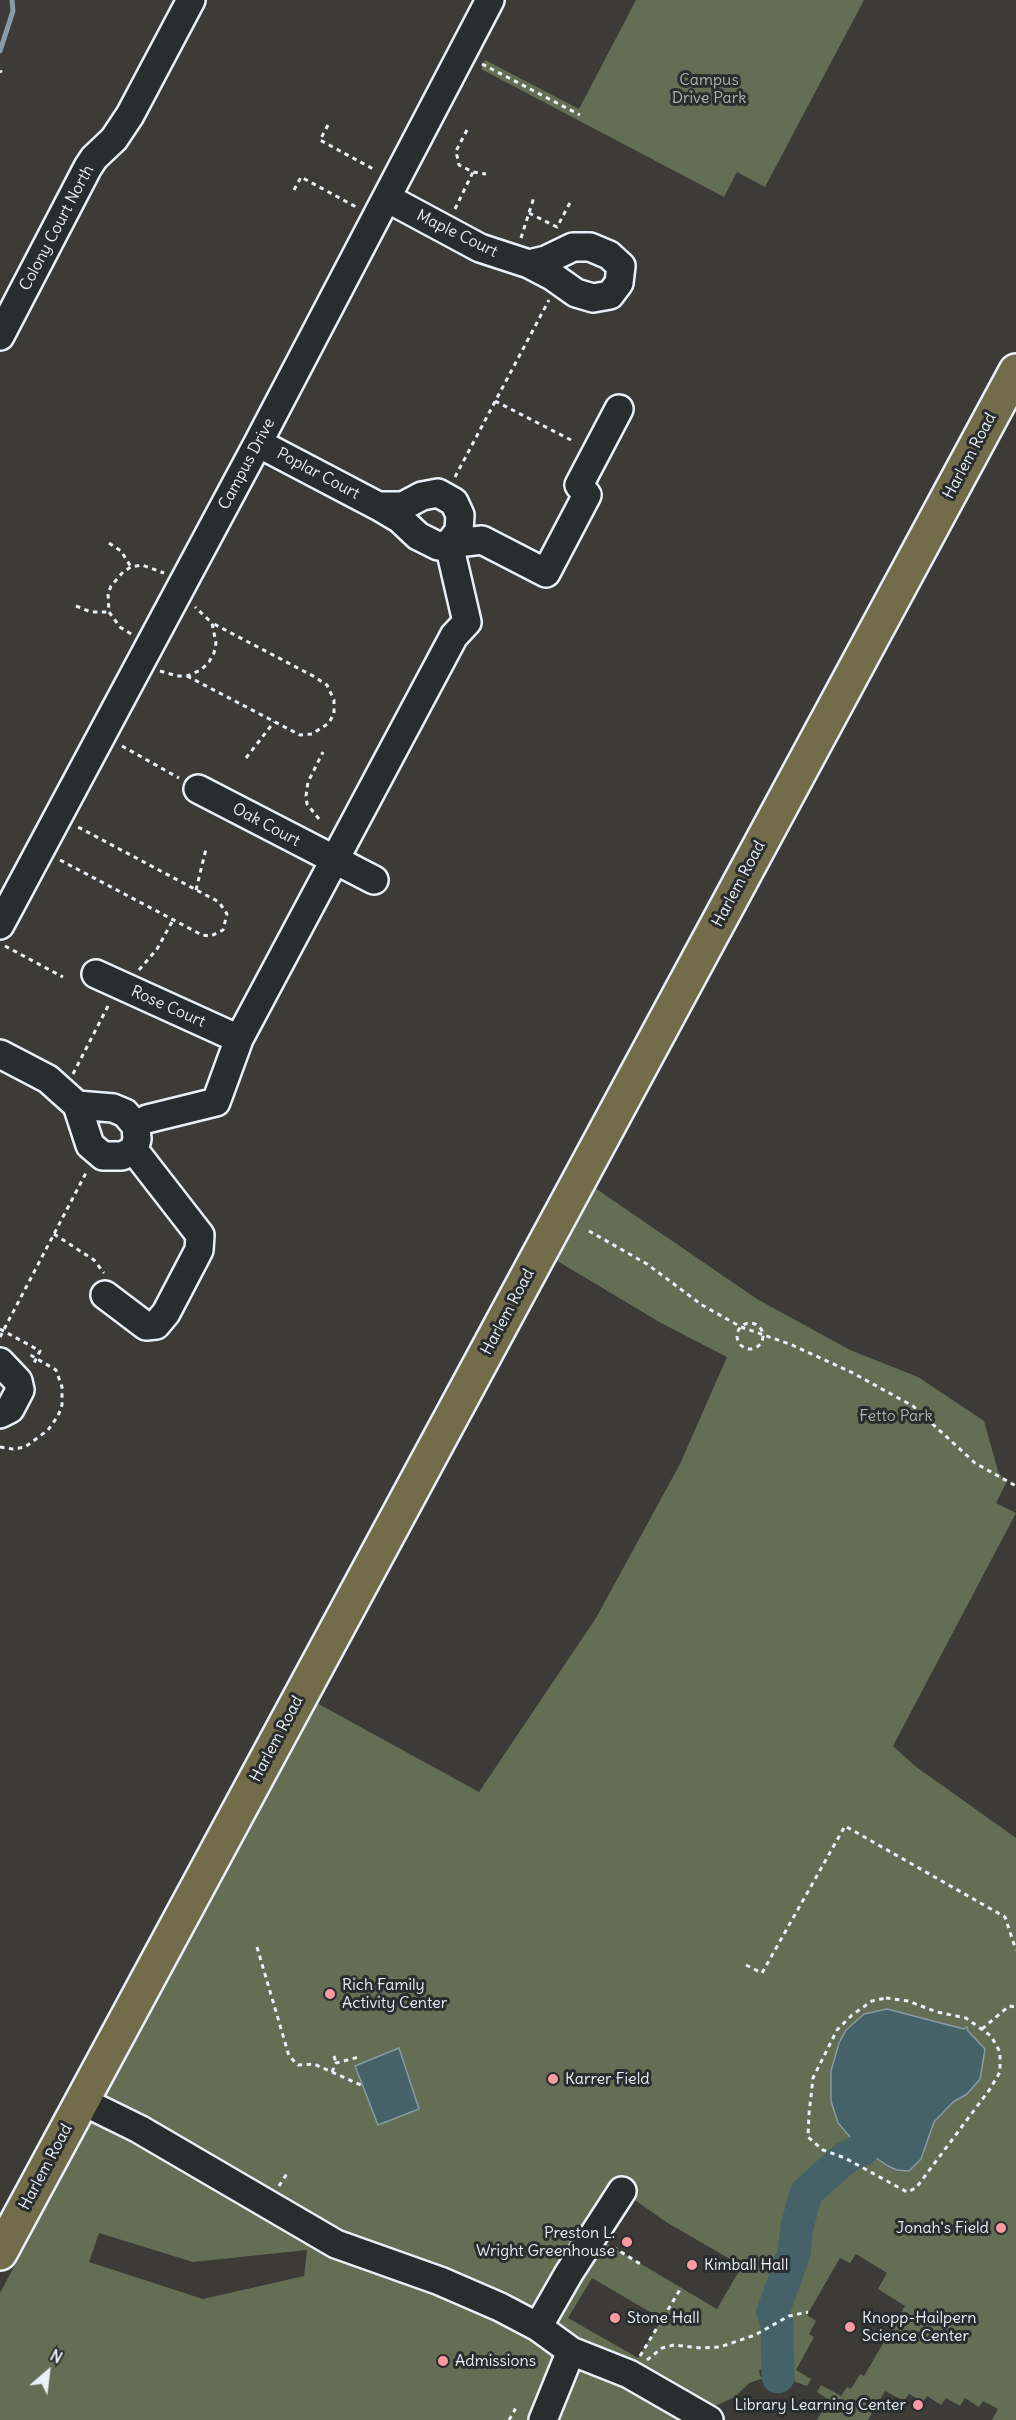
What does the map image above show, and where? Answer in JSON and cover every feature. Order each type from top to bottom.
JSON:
[{"type":"main road","name":"Harlem Road","points":[[0,2253],[1016,371]]},
{"type":"street","name":"Colony Court North","points":[[0,336],[88,168],[94,158],[114,139],[130,115],[191,0]]},
{"type":"street","name":"Campus Drive","points":[[2,935],[258,443],[385,186],[490,0]]},
{"type":"street","name":"Maple Court","points":[[385,186],[480,248],[525,252]]},
{"type":"street","points":[[147,1119],[216,1102],[239,1039],[454,636],[467,622],[449,544],[482,540],[546,573],[587,495],[579,485],[619,409]]},
{"type":"street","name":"Poplar Court","points":[[258,443],[378,506],[400,519],[418,536],[438,546],[449,544],[459,531],[460,515],[454,502],[438,493],[422,496],[403,506],[378,506]]},
{"type":"street","name":"Oak Court","points":[[189,784],[374,880]]},
{"type":"street","name":"Rose Court","points":[[96,975],[239,1039]]},
{"type":"street","points":[[0,1054],[73,1092],[125,1113],[136,1126],[137,1139],[134,1150],[122,1156],[103,1156],[90,1145],[73,1092]]},
{"type":"street","points":[[106,1287],[146,1326],[156,1325],[166,1313],[199,1250],[200,1235],[134,1150]]},
{"type":"street","points":[[0,1362],[18,1381],[20,1390],[10,1409],[0,1414]]},
{"type":"street","points":[[82,2102],[139,2129],[336,2244],[440,2281],[500,2307],[538,2327],[571,2351],[629,2374],[709,2420]]},
{"type":"street","points":[[538,2327],[569,2273],[622,2191]]},
{"type":"street","points":[[543,2420],[571,2351]]},
{"type":"path","points":[[476,61],[580,115]]},
{"type":"path","points":[[328,125],[320,140],[385,186]]},
{"type":"path","points":[[467,130],[456,151],[459,165],[473,172],[486,174]]},
{"type":"path","points":[[454,210],[473,172]]},
{"type":"path","points":[[294,190],[301,177],[362,210]]},
{"type":"path","points":[[525,252],[529,213],[534,197]]},
{"type":"path","points":[[529,213],[556,228],[572,199]]},
{"type":"path","points":[[452,483],[553,293]]},
{"type":"path","points":[[495,401],[573,441]]},
{"type":"path","points":[[109,543],[121,551],[131,567]]},
{"type":"path","points":[[136,637],[120,627],[109,612],[108,594],[111,586],[123,572],[131,567],[142,565],[153,567],[169,575]]},
{"type":"path","points":[[153,667],[167,674],[187,676],[300,735],[312,734],[329,723],[334,712],[332,693],[327,685],[212,623],[199,610],[187,604]]},
{"type":"path","points":[[76,606],[91,612],[109,612]]},
{"type":"path","points":[[187,676],[201,670],[214,653],[216,643],[212,623]]},
{"type":"path","points":[[246,758],[274,722]]},
{"type":"path","points":[[118,744],[189,784]]},
{"type":"path","points":[[319,819],[306,804],[306,796],[308,782],[323,752]]},
{"type":"path","points":[[56,858],[202,935],[212,936],[223,930],[227,914],[219,902],[75,826]]},
{"type":"path","points":[[196,890],[206,849]]},
{"type":"path","points":[[136,972],[158,949],[174,920]]},
{"type":"path","points":[[2,935],[63,977]]},
{"type":"path","points":[[73,1092],[108,1006]]},
{"type":"path","points":[[0,1336],[1,1330],[90,1166]]},
{"type":"path","points":[[589,1231],[647,1264],[702,1305],[741,1327],[792,1345],[851,1372],[913,1406],[975,1463],[1016,1486]]},
{"type":"path","points":[[54,1234],[94,1260],[106,1287]]},
{"type":"path","points":[[748,1323],[756,1325],[763,1335],[758,1347],[746,1349],[737,1339],[741,1327],[748,1323]]},
{"type":"path","points":[[1,1330],[40,1351],[29,1371]]},
{"type":"path","points":[[0,1447],[13,1449],[25,1446],[48,1430],[58,1416],[62,1405],[60,1377],[50,1365],[27,1353]]},
{"type":"path","points":[[746,1965],[762,1973],[845,1826],[1005,1917],[1016,1950]]},
{"type":"path","points":[[257,1947],[289,2056],[298,2065],[314,2064],[363,2086]]},
{"type":"path","points":[[886,1998],[901,1999],[937,2012],[966,2018],[982,2028],[991,2036],[1000,2052],[1000,2072],[967,2121],[916,2188],[907,2192],[845,2158],[823,2150],[808,2137],[811,2092],[817,2068],[837,2030],[852,2015],[872,2001],[886,1998]]},
{"type":"path","points":[[982,2028],[1009,2006],[1016,2007]]},
{"type":"path","points":[[332,2072],[336,2064],[334,2056]]},
{"type":"path","points":[[336,2064],[359,2057]]},
{"type":"path","points":[[594,2236],[642,2265]]},
{"type":"path","points":[[650,2339],[681,2288]]},
{"type":"path","points":[[629,2374],[656,2352],[668,2346],[680,2344],[701,2348],[720,2347],[755,2335],[798,2312],[808,2312]]},
{"type":"path","points":[[509,2420],[515,2410],[511,2408]]},
{"type":"green space","name":"Campus Drive Park","points":[[636,0],[864,0],[765,187],[737,172],[724,197],[481,69],[485,60],[579,109]]},
{"type":"green space","name":"Fetto Park","points":[[592,1186],[757,1299],[850,1350],[918,1377],[984,1421],[998,1471],[1006,1483],[996,1503],[1016,1513],[893,1746],[915,1766],[1016,1838],[1016,2420],[992,2420],[998,2409],[983,2401],[979,2407],[965,2398],[960,2406],[946,2398],[941,2405],[927,2396],[923,2402],[909,2394],[904,2401],[885,2391],[868,2420],[817,2420],[829,2400],[817,2392],[821,2385],[841,2396],[847,2387],[851,2389],[860,2374],[864,2376],[905,2306],[878,2289],[887,2273],[856,2254],[850,2263],[840,2258],[807,2315],[816,2321],[809,2334],[814,2337],[796,2370],[811,2379],[807,2386],[774,2376],[770,2373],[771,2368],[759,2370],[760,2376],[764,2378],[749,2383],[735,2397],[715,2406],[710,2412],[709,2420],[0,2420],[0,2293],[315,1702],[479,1792],[596,1618],[680,1464],[727,1357],[661,1323],[554,1259]],"holes":[[[622,2191],[666,2222],[742,2266],[717,2309],[594,2236]],[[99,2233],[193,2262],[307,2250],[304,2276],[203,2299],[89,2262]],[[592,2278],[662,2319],[638,2358],[568,2318]]]},
{"type":"water","points":[[887,2009],[964,2029],[967,2027],[985,2049],[980,2079],[967,2094],[953,2102],[934,2122],[921,2159],[909,2171],[897,2170],[888,2166],[857,2145],[838,2123],[831,2101],[831,2071],[839,2043],[846,2030],[864,2014]]},
{"type":"water","points":[[399,2048],[419,2109],[378,2125],[355,2066]]},
{"type":"waterway","points":[[0,51],[13,11],[12,0]]},
{"type":"waterway","points":[[778,2377],[777,2323],[773,2312],[794,2253],[797,2227],[806,2193],[845,2158],[863,2149]]},
{"type":"place","name":"Rich Family Activity Center","points":[[330,1994]]},
{"type":"place","name":"Karrer Field","points":[[553,2079]]},
{"type":"place","name":"Jonah's Field","points":[[1001,2228]]},
{"type":"place","name":"Preston L. Wright Greenhouse","points":[[627,2242]]},
{"type":"place","name":"Kimball Hall","points":[[692,2265]]},
{"type":"place","name":"Stone Hall","points":[[615,2318]]},
{"type":"place","name":"Knopp-Hailpern Science Center","points":[[850,2327]]},
{"type":"place","name":"Admissions","points":[[443,2361]]},
{"type":"place","name":"Library Learning Center","points":[[918,2405]]}]
